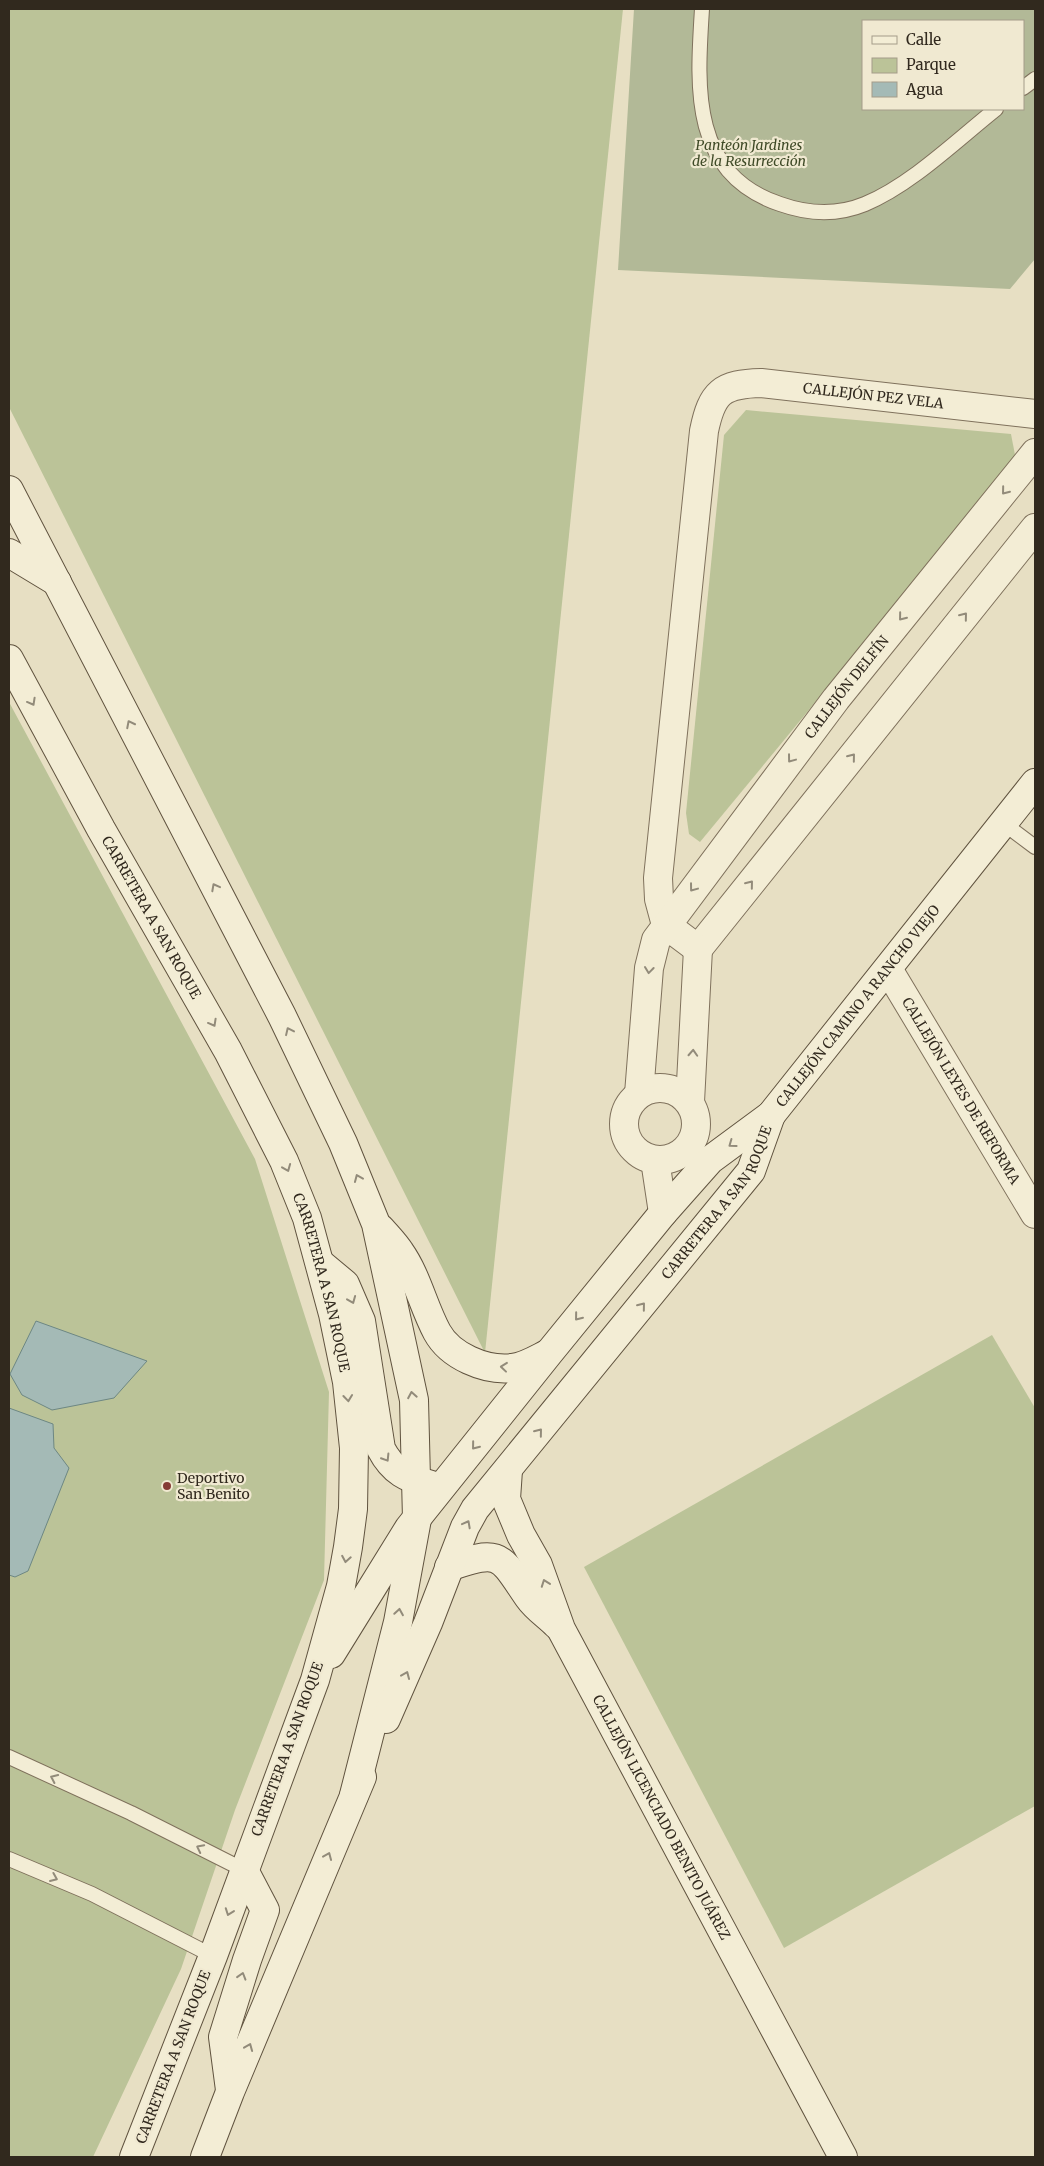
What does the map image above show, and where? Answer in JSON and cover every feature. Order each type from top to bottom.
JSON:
[{"type":"street","name":"CALLEJÓN PEZ VELA","points":[[666,925],[659,899],[658,878],[704,431],[708,413],[716,397],[729,386],[761,383],[1035,414]]},
{"type":"street","name":"CALLEJÓN DELFÍN","points":[[638,1094],[649,968],[656,940],[836,700],[1035,453]]},
{"type":"street","points":[[9,490],[282,1016],[350,1160],[376,1224],[414,1400],[424,1477]]},
{"type":"street","points":[[690,1102],[698,949],[1035,528]]},
{"type":"street","points":[[9,553],[58,583]]},
{"type":"street","name":"CARRETERA A SAN ROQUE","points":[[9,659],[101,829],[228,1051],[284,1161],[307,1218],[321,1264],[347,1382],[354,1448],[353,1509],[341,1586],[315,1680],[212,1956],[134,2157]]},
{"type":"street","name":"CALLEJÓN CAMINO A RANCHO VIEJO","points":[[315,1680],[417,1519],[424,1477],[549,1353],[663,1213],[701,1151],[771,1115],[1035,783]]},
{"type":"street","points":[[666,925],[698,949]]},
{"type":"street","name":"CALLEJÓN LEYES DE REFORMA","points":[[888,969],[1035,1214]]},
{"type":"street","points":[[666,1087],[680,1092],[690,1102],[695,1111],[696,1132],[701,1151],[665,1160],[655,1160],[644,1157],[628,1142],[624,1132],[623,1121],[631,1101],[638,1094],[652,1088],[666,1087]]},
{"type":"street","name":"CARRETERA A SAN ROQUE","points":[[206,2157],[230,2092],[354,1795],[428,1624],[465,1527],[487,1495],[752,1171],[771,1115]]},
{"type":"street","points":[[655,1160],[663,1213]]},
{"type":"street","points":[[376,1224],[401,1252],[422,1294],[437,1333],[458,1354],[479,1364],[512,1368],[531,1362],[549,1353]]},
{"type":"street","points":[[321,1264],[345,1284],[360,1321],[381,1449],[388,1462],[398,1472],[424,1477],[462,1493],[487,1495]]},
{"type":"street","name":"CALLEJÓN LICENCIADO BENITO JUÁREZ","points":[[508,1470],[506,1499],[521,1535],[538,1565],[562,1629],[843,2157]]},
{"type":"street","points":[[354,1795],[398,1622],[417,1519]]},
{"type":"street","points":[[449,1567],[474,1558],[490,1557],[503,1562],[515,1575],[530,1599],[562,1629]]},
{"type":"street","points":[[230,2092],[223,2037],[265,1910],[244,1870]]},
{"type":"lane","points":[[702,9],[699,78],[708,137],[715,155],[728,172],[749,190],[768,200],[796,210],[817,213],[841,211],[885,194],[908,179],[995,110]]},
{"type":"lane","points":[[1024,87],[1035,79]]},
{"type":"lane","points":[[1003,823],[1035,847]]},
{"type":"lane","points":[[9,1757],[131,1813],[244,1870]]},
{"type":"lane","points":[[9,1859],[92,1894],[212,1956]]},
{"type":"green space","points":[[9,9],[623,9],[485,1353],[9,407]]},
{"type":"green space","name":"Panteón Jardines de la Resurrección","points":[[634,9],[1035,9],[1035,259],[1010,289],[618,270]]},
{"type":"green space","points":[[746,410],[1011,434],[1015,455],[1011,465],[700,842],[689,834],[686,813],[724,435]]},
{"type":"green space","name":"Deportivo San Benito","points":[[9,702],[255,1159],[329,1392],[324,1580],[235,1810],[181,1969],[93,2157],[9,2157]]},
{"type":"green space","points":[[992,1335],[1035,1408],[1035,1806],[784,1948],[584,1567]]},
{"type":"water","points":[[36,1321],[147,1361],[114,1398],[52,1410],[22,1395],[10,1374]]},
{"type":"water","points":[[9,1408],[53,1424],[54,1448],[69,1468],[28,1571],[15,1577],[9,1575]]},
{"type":"place","name":"Deportivo San Benito","points":[[167,1486]]}]
